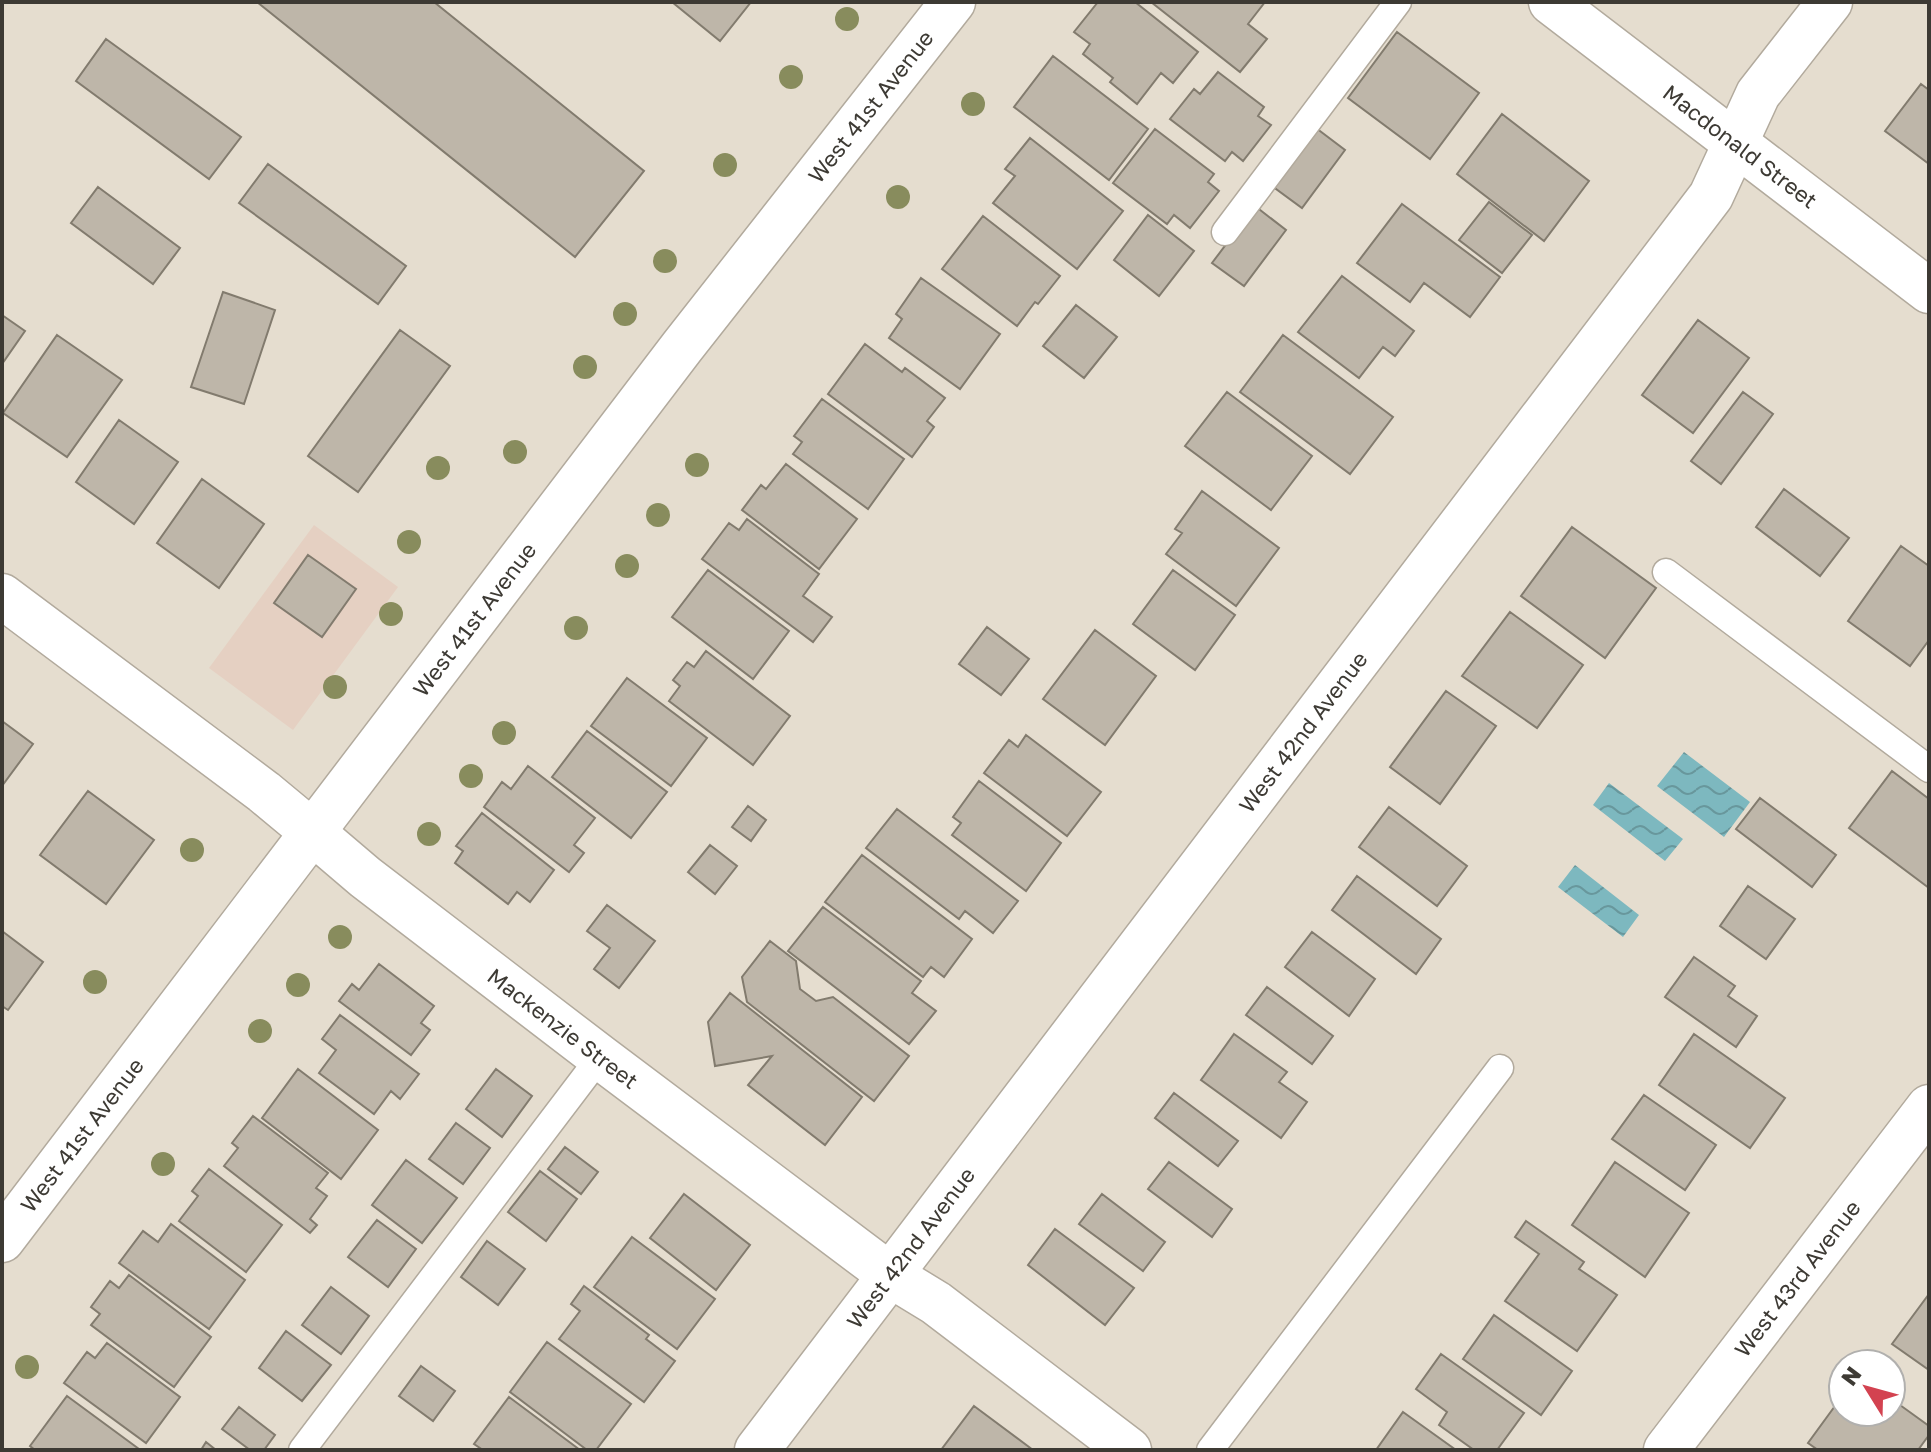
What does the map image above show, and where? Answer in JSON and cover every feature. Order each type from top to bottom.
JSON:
[{"type":"street","name":"West 41st Avenue","points":[[2,1240],[682,347],[953,2]]},
{"type":"street","name":"Macdonald Street","points":[[1551,2],[1929,291]]},
{"type":"street","name":"West 42nd Avenue","points":[[757,1450],[1711,196],[1758,94],[1830,2]]},
{"type":"street","name":"Mackenzie Street","points":[[2,596],[264,792],[365,877],[600,1057],[890,1275],[936,1303],[1129,1450]]},
{"type":"street","name":"West 43rd Avenue","points":[[1666,1450],[1929,1107]]},
{"type":"lane","points":[[1225,232],[1398,2]]},
{"type":"lane","points":[[1666,572],[1929,769]]},
{"type":"lane","points":[[302,1450],[600,1057]]},
{"type":"lane","points":[[1210,1450],[1500,1068]]},
{"type":"shaded area","points":[[314,525],[398,587],[293,730],[209,668]]},
{"type":"water","points":[[1684,752],[1750,802],[1724,837],[1657,786]]},
{"type":"water","points":[[1609,783],[1683,839],[1665,861],[1593,805]]},
{"type":"water","points":[[1575,865],[1639,915],[1623,937],[1558,887]]},
{"type":"building","points":[[257,2],[434,2],[644,171],[575,257]]},
{"type":"building","points":[[672,2],[751,2],[720,41]]},
{"type":"building","points":[[1098,2],[1135,2],[1198,52],[1173,83],[1161,73],[1137,104],[1110,82],[1113,78],[1083,54],[1090,44],[1074,32]]},
{"type":"building","points":[[1151,2],[1265,2],[1248,24],[1267,39],[1240,72]]},
{"type":"building","points":[[1397,32],[1479,93],[1430,159],[1348,98]]},
{"type":"building","points":[[106,39],[241,137],[209,179],[76,81]]},
{"type":"building","points":[[1053,56],[1148,129],[1109,180],[1014,107]]},
{"type":"building","points":[[1218,72],[1264,107],[1258,116],[1271,125],[1243,161],[1232,152],[1225,161],[1170,119],[1194,89],[1200,94]]},
{"type":"building","points":[[1921,84],[1929,90],[1929,164],[1885,131]]},
{"type":"building","points":[[1502,114],[1589,181],[1544,241],[1457,174]]},
{"type":"building","points":[[1316,128],[1345,150],[1302,208],[1272,186]]},
{"type":"building","points":[[1155,129],[1214,174],[1208,182],[1219,191],[1190,228],[1174,215],[1167,224],[1113,183]]},
{"type":"building","points":[[1030,138],[1123,211],[1077,269],[993,203],[1015,176],[1005,169]]},
{"type":"building","points":[[268,164],[406,266],[378,304],[239,203]]},
{"type":"building","points":[[98,187],[180,248],[153,284],[71,223]]},
{"type":"building","points":[[1489,202],[1532,235],[1502,273],[1459,240]]},
{"type":"building","points":[[1402,204],[1500,277],[1470,317],[1424,283],[1410,302],[1357,263]]},
{"type":"building","points":[[1255,206],[1286,230],[1244,286],[1212,263]]},
{"type":"building","points":[[1148,215],[1194,251],[1159,296],[1114,260]]},
{"type":"building","points":[[983,216],[1060,276],[1017,326],[942,269]]},
{"type":"building","points":[[1342,276],[1414,331],[1395,356],[1383,347],[1359,378],[1298,332]]},
{"type":"building","points":[[921,278],[1000,334],[960,389],[889,338],[902,319],[896,314]]},
{"type":"building","points":[[223,292],[275,310],[244,404],[191,387]]},
{"type":"building","points":[[1076,305],[1117,337],[1084,378],[1043,346]]},
{"type":"building","points":[[2,315],[25,331],[2,364]]},
{"type":"building","points":[[1698,320],[1749,358],[1693,433],[1642,395]]},
{"type":"building","points":[[400,330],[450,366],[358,492],[308,456]]},
{"type":"building","points":[[57,335],[122,380],[67,457],[3,413]]},
{"type":"building","points":[[1283,335],[1393,417],[1350,474],[1240,392]]},
{"type":"building","points":[[865,344],[902,372],[905,368],[945,398],[927,421],[934,427],[912,457],[828,394]]},
{"type":"building","points":[[1227,392],[1312,456],[1271,510],[1185,446]]},
{"type":"building","points":[[1743,392],[1773,414],[1721,484],[1691,461]]},
{"type":"building","points":[[822,399],[904,459],[868,509],[793,454],[802,442],[794,436]]},
{"type":"building","points":[[119,420],[178,462],[134,524],[76,482]]},
{"type":"building","points":[[786,464],[857,519],[819,569],[742,510],[761,485],[766,489]]},
{"type":"building","points":[[202,479],[264,524],[219,588],[157,543]]},
{"type":"building","points":[[1784,489],[1849,538],[1820,576],[1756,527]]},
{"type":"building","points":[[1202,491],[1279,548],[1236,606],[1166,554],[1182,533],[1175,529]]},
{"type":"building","points":[[747,519],[819,574],[803,596],[832,617],[813,642],[702,559],[729,523],[739,530]]},
{"type":"building","points":[[1572,527],[1656,588],[1605,658],[1521,596]]},
{"type":"building","points":[[1901,546],[1929,566],[1929,640],[1910,666],[1848,621]]},
{"type":"building","points":[[308,555],[356,589],[322,637],[274,603]]},
{"type":"building","points":[[708,570],[789,631],[753,679],[672,617]]},
{"type":"building","points":[[1173,570],[1235,615],[1195,670],[1133,624]]},
{"type":"building","points":[[1510,612],[1583,665],[1537,728],[1462,676]]},
{"type":"building","points":[[987,627],[1029,659],[1001,695],[959,664]]},
{"type":"building","points":[[1095,630],[1156,676],[1105,745],[1043,699]]},
{"type":"building","points":[[706,651],[790,716],[753,765],[669,701],[680,686],[673,680],[687,662],[694,667]]},
{"type":"building","points":[[627,678],[707,738],[671,786],[591,726]]},
{"type":"building","points":[[1446,691],[1496,726],[1440,804],[1390,767]]},
{"type":"building","points":[[2,721],[33,744],[2,786]]},
{"type":"building","points":[[587,731],[667,792],[631,838],[552,777]]},
{"type":"building","points":[[1026,735],[1101,792],[1067,836],[984,773],[1009,740],[1018,747]]},
{"type":"building","points":[[528,766],[595,818],[574,845],[584,853],[569,872],[484,807],[502,782],[511,789]]},
{"type":"building","points":[[1892,771],[1929,799],[1929,888],[1849,828]]},
{"type":"building","points":[[979,781],[1061,843],[1026,891],[952,835],[961,823],[953,817]]},
{"type":"building","points":[[88,791],[154,840],[106,904],[40,855]]},
{"type":"building","points":[[1760,798],[1836,855],[1812,887],[1736,829]]},
{"type":"building","points":[[748,806],[766,820],[751,841],[732,827]]},
{"type":"building","points":[[1389,807],[1467,866],[1437,906],[1359,847]]},
{"type":"building","points":[[897,809],[1018,901],[993,933],[965,911],[959,919],[866,848]]},
{"type":"building","points":[[482,813],[554,870],[530,902],[517,892],[508,904],[455,863],[463,851],[456,846]]},
{"type":"building","points":[[710,845],[737,866],[715,894],[688,872]]},
{"type":"building","points":[[862,855],[972,939],[944,977],[931,967],[923,977],[825,902]]},
{"type":"building","points":[[1357,876],[1441,939],[1416,974],[1332,910]]},
{"type":"building","points":[[1748,886],[1795,919],[1766,959],[1720,926]]},
{"type":"building","points":[[607,905],[655,941],[619,988],[594,969],[610,948],[587,931]]},
{"type":"building","points":[[823,907],[921,981],[912,993],[936,1011],[909,1044],[788,951]]},
{"type":"building","points":[[2,931],[43,962],[8,1010],[2,1006]]},
{"type":"building","points":[[1312,932],[1375,979],[1349,1016],[1285,967]]},
{"type":"building","points":[[770,941],[796,961],[800,989],[816,1001],[833,997],[909,1056],[874,1101],[747,1002],[742,977]]},
{"type":"building","points":[[1694,957],[1735,986],[1728,996],[1757,1016],[1736,1047],[1665,997]]},
{"type":"building","points":[[379,964],[434,1006],[421,1023],[430,1030],[411,1055],[339,1001],[352,984],[359,990]]},
{"type":"building","points":[[1267,987],[1333,1036],[1312,1064],[1246,1015]]},
{"type":"building","points":[[730,993],[862,1097],[825,1145],[748,1085],[772,1056],[715,1066],[708,1022]]},
{"type":"building","points":[[340,1015],[419,1074],[400,1099],[391,1091],[374,1114],[319,1073],[336,1050],[322,1039]]},
{"type":"building","points":[[1234,1034],[1287,1072],[1279,1082],[1307,1102],[1281,1138],[1201,1080]]},
{"type":"building","points":[[1694,1034],[1785,1098],[1750,1148],[1659,1085]]},
{"type":"building","points":[[298,1069],[378,1130],[341,1179],[262,1118]]},
{"type":"building","points":[[496,1069],[532,1096],[502,1137],[466,1109]]},
{"type":"building","points":[[1174,1093],[1238,1141],[1218,1166],[1155,1118]]},
{"type":"building","points":[[1644,1095],[1716,1145],[1685,1190],[1612,1139]]},
{"type":"building","points":[[253,1116],[328,1173],[316,1188],[327,1196],[310,1219],[317,1225],[310,1233],[224,1166],[238,1148],[232,1143]]},
{"type":"building","points":[[456,1123],[490,1148],[463,1184],[429,1159]]},
{"type":"building","points":[[565,1147],[598,1172],[581,1194],[548,1169]]},
{"type":"building","points":[[406,1160],[457,1198],[422,1243],[372,1205]]},
{"type":"building","points":[[1169,1162],[1232,1209],[1212,1237],[1148,1189]]},
{"type":"building","points":[[1615,1162],[1689,1213],[1645,1277],[1572,1225]]},
{"type":"building","points":[[209,1169],[282,1225],[246,1272],[179,1221],[198,1196],[192,1191]]},
{"type":"building","points":[[540,1171],[577,1199],[546,1241],[508,1212]]},
{"type":"building","points":[[684,1194],[750,1245],[716,1290],[650,1238]]},
{"type":"building","points":[[1102,1194],[1165,1242],[1143,1271],[1079,1224]]},
{"type":"building","points":[[377,1220],[416,1249],[388,1287],[348,1257]]},
{"type":"building","points":[[1526,1221],[1584,1262],[1579,1269],[1617,1295],[1577,1351],[1505,1301],[1539,1254],[1515,1237]]},
{"type":"building","points":[[171,1224],[245,1280],[209,1329],[119,1263],[143,1231],[158,1242]]},
{"type":"building","points":[[1055,1229],[1134,1288],[1105,1325],[1028,1265]]},
{"type":"building","points":[[632,1237],[715,1299],[677,1349],[594,1287]]},
{"type":"building","points":[[487,1241],[525,1269],[498,1305],[461,1277]]},
{"type":"building","points":[[129,1275],[211,1337],[174,1387],[91,1325],[100,1314],[91,1307],[110,1281],[119,1288]]},
{"type":"building","points":[[584,1286],[649,1335],[646,1339],[675,1361],[644,1402],[559,1339],[580,1311],[571,1304]]},
{"type":"building","points":[[331,1287],[369,1316],[341,1354],[302,1325]]},
{"type":"building","points":[[1929,1294],[1929,1370],[1907,1355],[1907,1348],[1892,1344]]},
{"type":"building","points":[[1494,1315],[1572,1371],[1541,1415],[1463,1359]]},
{"type":"building","points":[[286,1331],[331,1365],[302,1401],[259,1368]]},
{"type":"building","points":[[547,1342],[631,1404],[596,1450],[587,1450],[510,1392]]},
{"type":"building","points":[[107,1343],[180,1397],[146,1443],[64,1383],[87,1352],[95,1358]]},
{"type":"building","points":[[1441,1354],[1524,1413],[1497,1450],[1474,1450],[1439,1425],[1447,1412],[1416,1389]]},
{"type":"building","points":[[421,1366],[455,1391],[433,1421],[399,1396]]},
{"type":"building","points":[[67,1396],[139,1449],[35,1450],[30,1446]]},
{"type":"building","points":[[509,1397],[580,1450],[483,1450],[474,1444]]},
{"type":"building","points":[[974,1406],[1033,1450],[941,1450]]},
{"type":"building","points":[[239,1407],[275,1435],[264,1450],[250,1450],[222,1429]]},
{"type":"building","points":[[1907,1410],[1929,1426],[1929,1435],[1918,1450],[1818,1450],[1808,1443],[1827,1417],[1827,1428],[1907,1428]]},
{"type":"building","points":[[1403,1412],[1456,1450],[1376,1450]]},
{"type":"building","points":[[206,1442],[216,1450],[201,1450]]}]
